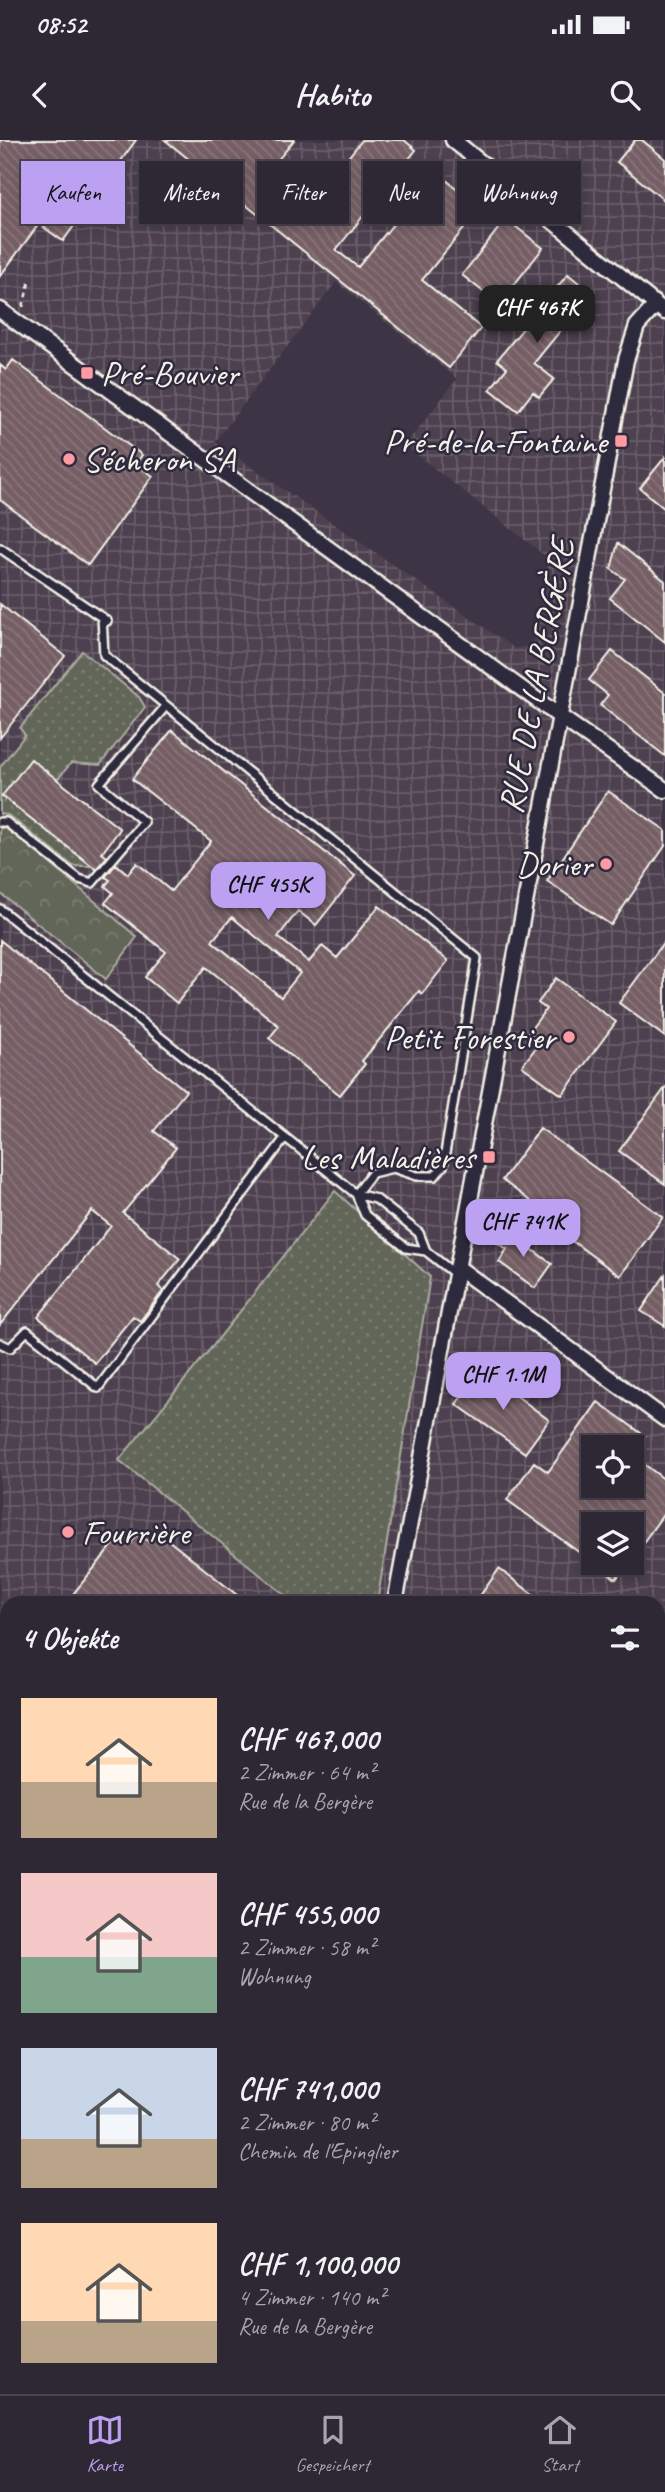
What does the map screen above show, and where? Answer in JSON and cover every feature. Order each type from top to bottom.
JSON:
[{"type":"street","points":[[453,140],[660,308]]},
{"type":"street","name":"RUE DE LA BERGÈRE","points":[[396,1596],[626,360],[637,326],[660,308]]},
{"type":"street","points":[[0,310],[665,790]]},
{"type":"street","points":[[456,1270],[665,1419]]},
{"type":"lane","points":[[0,548],[105,619],[103,655],[477,958],[443,1166],[435,1176],[417,1176],[393,1168],[372,1173],[356,1194]]},
{"type":"lane","points":[[0,822],[6,822],[79,879],[92,883],[144,822],[99,785],[166,706]]},
{"type":"lane","points":[[0,909],[356,1194],[376,1199],[419,1233],[426,1251]]},
{"type":"lane","points":[[0,1343],[10,1348],[27,1331],[98,1388],[285,1138]]},
{"type":"lane","points":[[356,1194],[365,1215],[406,1248],[426,1251],[456,1270]]},
{"type":"path","points":[[24,305],[30,279]]},
{"type":"shaded area","points":[[0,140],[665,140],[665,1596],[0,1596]],"holes":[[[336,282],[457,379],[405,445],[549,559],[535,639],[527,647],[514,648],[215,442]]]},
{"type":"green space","points":[[82,651],[139,697],[145,707],[100,765],[71,763],[57,780],[2,796],[92,866],[73,866],[8,815],[0,814],[0,767],[25,735],[20,728]]},
{"type":"green space","points":[[0,828],[8,828],[137,937],[106,979],[0,893]]},
{"type":"green space","points":[[335,1191],[430,1277],[378,1596],[286,1596],[119,1460]]},
{"type":"building","points":[[0,140],[136,140],[121,161],[21,161],[21,224],[39,224],[0,276]]},
{"type":"building","points":[[165,140],[294,140],[277,161],[257,161],[257,214],[243,203],[243,161],[191,161]]},
{"type":"building","points":[[362,140],[404,140],[416,150],[407,161],[363,161],[363,216],[336,250],[358,267],[393,224],[443,224],[443,178],[457,189],[457,224],[468,224],[422,280],[481,328],[449,368],[270,224],[349,224],[349,161],[345,161]]},
{"type":"building","points":[[635,140],[642,140],[665,159],[665,201],[617,162]]},
{"type":"building","points":[[39,224],[75,224],[63,241]]},
{"type":"building","points":[[502,224],[512,224],[543,248],[499,304],[462,275]]},
{"type":"building","points":[[568,274],[591,293],[534,363],[554,379],[539,397],[533,392],[518,411],[490,389],[507,368],[497,360]]},
{"type":"building","name":"Sécheron SA","points":[[13,360],[142,455],[136,464],[153,476],[88,565],[0,500],[0,365],[6,370]]},
{"type":"building","points":[[665,457],[665,509],[640,488]]},
{"type":"building","points":[[618,543],[665,581],[665,642],[610,598],[625,579],[611,569]]},
{"type":"building","points":[[0,604],[65,656],[0,738]]},
{"type":"building","points":[[612,651],[665,693],[665,756],[600,705],[608,695],[589,680]]},
{"type":"building","points":[[172,730],[355,876],[316,925],[298,911],[278,937],[309,962],[322,946],[337,958],[379,906],[448,961],[422,994],[419,991],[362,1061],[365,1064],[340,1095],[269,1038],[279,1026],[206,967],[177,1003],[145,977],[166,952],[105,903],[113,893],[105,886],[110,880],[105,877],[116,864],[128,874],[137,863],[171,891],[211,841],[132,779]],"holes":[[[232,917],[300,973],[281,997],[212,941]]]},
{"type":"building","points":[[31,759],[120,829],[102,853],[107,857],[96,869],[2,796]]},
{"type":"building","name":"Dorier","points":[[608,791],[665,830],[665,846],[611,925],[547,881]]},
{"type":"building","points":[[0,940],[186,1091],[154,1131],[176,1148],[123,1213],[180,1259],[158,1286],[163,1291],[140,1321],[133,1316],[95,1363],[38,1317],[111,1226],[92,1211],[0,1325]]},
{"type":"building","points":[[665,941],[665,1037],[619,1003]]},
{"type":"building","name":"Petit Forestier","points":[[556,978],[616,1022],[562,1095],[522,1066],[540,1042],[528,1033],[546,1009],[538,1003]]},
{"type":"building","points":[[665,1088],[665,1184],[619,1151]]},
{"type":"building","points":[[540,1128],[663,1217],[620,1276],[572,1241],[576,1235],[502,1180]]},
{"type":"building","points":[[504,1229],[552,1264],[535,1288],[499,1262],[507,1249],[495,1241]]},
{"type":"building","points":[[665,1275],[665,1326],[641,1311]]},
{"type":"building","points":[[482,1370],[549,1420],[525,1453],[456,1404]]},
{"type":"building","points":[[598,1402],[644,1435],[581,1435],[581,1498],[644,1498],[644,1464],[665,1480],[665,1512],[644,1541],[644,1512],[581,1512],[581,1553],[507,1500],[534,1462],[548,1472]]},
{"type":"building","points":[[158,1532],[238,1596],[73,1594],[121,1535],[131,1543],[138,1533],[150,1543]]},
{"type":"building","points":[[499,1569],[536,1596],[480,1596]]},
{"type":"place","name":"Pré-Bouvier","points":[[87,373]]},
{"type":"place","name":"Pré-de-la-Fontaine","points":[[621,441]]},
{"type":"place","name":"Sécheron SA","points":[[69,459]]},
{"type":"place","name":"Dorier","points":[[606,864]]},
{"type":"place","name":"Petit Forestier","points":[[569,1037]]},
{"type":"place","name":"Les Maladières","points":[[489,1157]]},
{"type":"place","name":"Fourrière","points":[[68,1532]]}]
